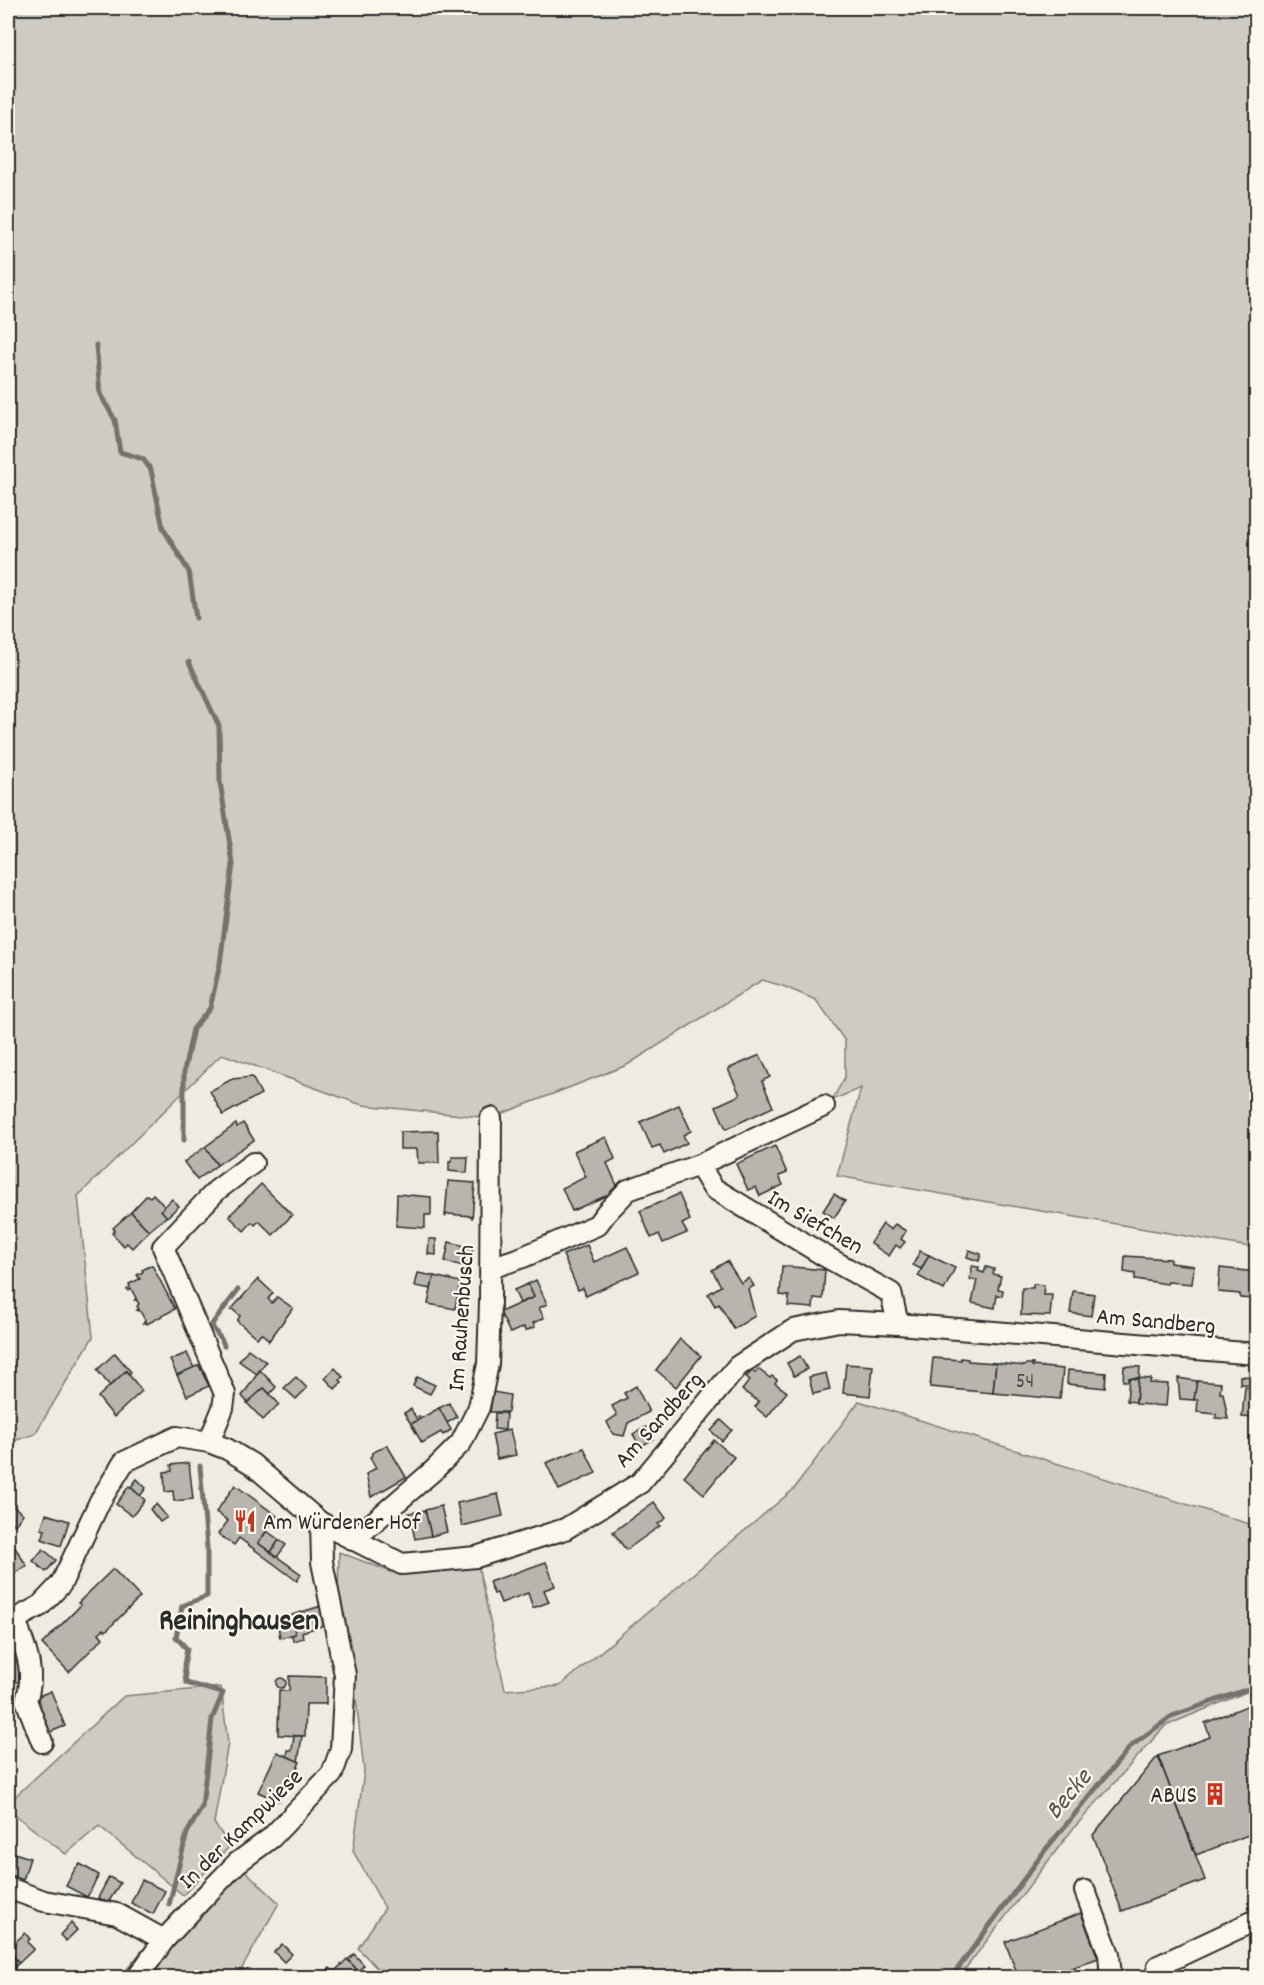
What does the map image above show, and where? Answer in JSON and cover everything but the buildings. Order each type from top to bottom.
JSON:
[{"type":"street","points":[[491,1268],[597,1225],[628,1190],[699,1165],[824,1106]]},
{"type":"street","name":"Im Rauhenbusch","points":[[353,1540],[434,1470],[461,1443],[479,1407],[488,1364],[491,1268],[491,1118]]},
{"type":"street","points":[[209,1442],[223,1408],[225,1394],[163,1247],[217,1190],[253,1163]]},
{"type":"street","name":"Im Siefchen","points":[[699,1165],[713,1188],[823,1255],[891,1293],[898,1324]]},
{"type":"street","name":"Am Sandberg","points":[[11,1621],[40,1606],[61,1584],[100,1501],[124,1462],[177,1437],[209,1442],[226,1449],[252,1464],[321,1522],[402,1564],[476,1557],[565,1528],[640,1483],[738,1366],[793,1330],[839,1321],[898,1324],[1257,1354]]},
{"type":"street","name":"In der Kampwiese","points":[[137,1977],[164,1940],[237,1863],[271,1838],[332,1774],[341,1749],[345,1675],[322,1562],[321,1522]]},
{"type":"street","points":[[11,1621],[31,1672],[31,1688],[26,1700],[42,1742]]},
{"type":"street","points":[[8,1888],[44,1901],[117,1914],[164,1940]]},
{"type":"street","points":[[1084,1891],[1109,1954],[1111,1977]]},
{"type":"street","points":[[1158,1966],[1257,1920]]},
{"type":"shaded area","points":[[8,8],[1256,8],[1256,1248],[837,1176],[861,1088],[832,1100],[845,1077],[845,1041],[816,1000],[762,980],[627,1065],[491,1118],[362,1105],[222,1054],[78,1196],[93,1337],[35,1434],[8,1443]]},
{"type":"shaded area","points":[[859,1401],[1256,1526],[1256,1688],[1165,1726],[1072,1830],[959,1977],[385,1977],[358,1948],[385,1908],[353,1851],[364,1771],[354,1680],[338,1598],[339,1552],[391,1572],[478,1565],[505,1690],[560,1686],[794,1489]]},
{"type":"shaded area","points":[[221,1687],[228,1743],[214,1823],[230,1846],[183,1895],[99,1826],[66,1854],[8,1810],[8,1803],[124,1696]]},
{"type":"shaded area","points":[[237,1863],[279,1903],[237,1977],[137,1978]]},
{"type":"waterway","points":[[96,345],[100,394],[115,420],[120,452],[143,459],[151,470],[163,528],[189,572],[196,618]]},
{"type":"waterway","points":[[184,1140],[184,1071],[193,1029],[210,1008],[220,964],[233,864],[220,782],[219,726],[189,662]]},
{"type":"waterway","points":[[224,1346],[212,1324],[238,1290]]},
{"type":"waterway","points":[[169,1905],[187,1833],[202,1807],[212,1719],[223,1693],[186,1683],[184,1665],[187,1649],[176,1637],[182,1606],[207,1596],[207,1547],[200,1466]]},
{"type":"waterway","name":"Becke","points":[[951,1978],[1046,1849],[1131,1746],[1172,1716],[1256,1686]]},
{"type":"waterway","points":[[122,1978],[144,1951]]},
{"type":"place","name":"Am Würdener Hof","points":[[245,1521]]},
{"type":"place","name":"ABUS","points":[[1215,1794]]},
{"type":"district","name":"Reininghausen","points":[[239,1619]]}]
